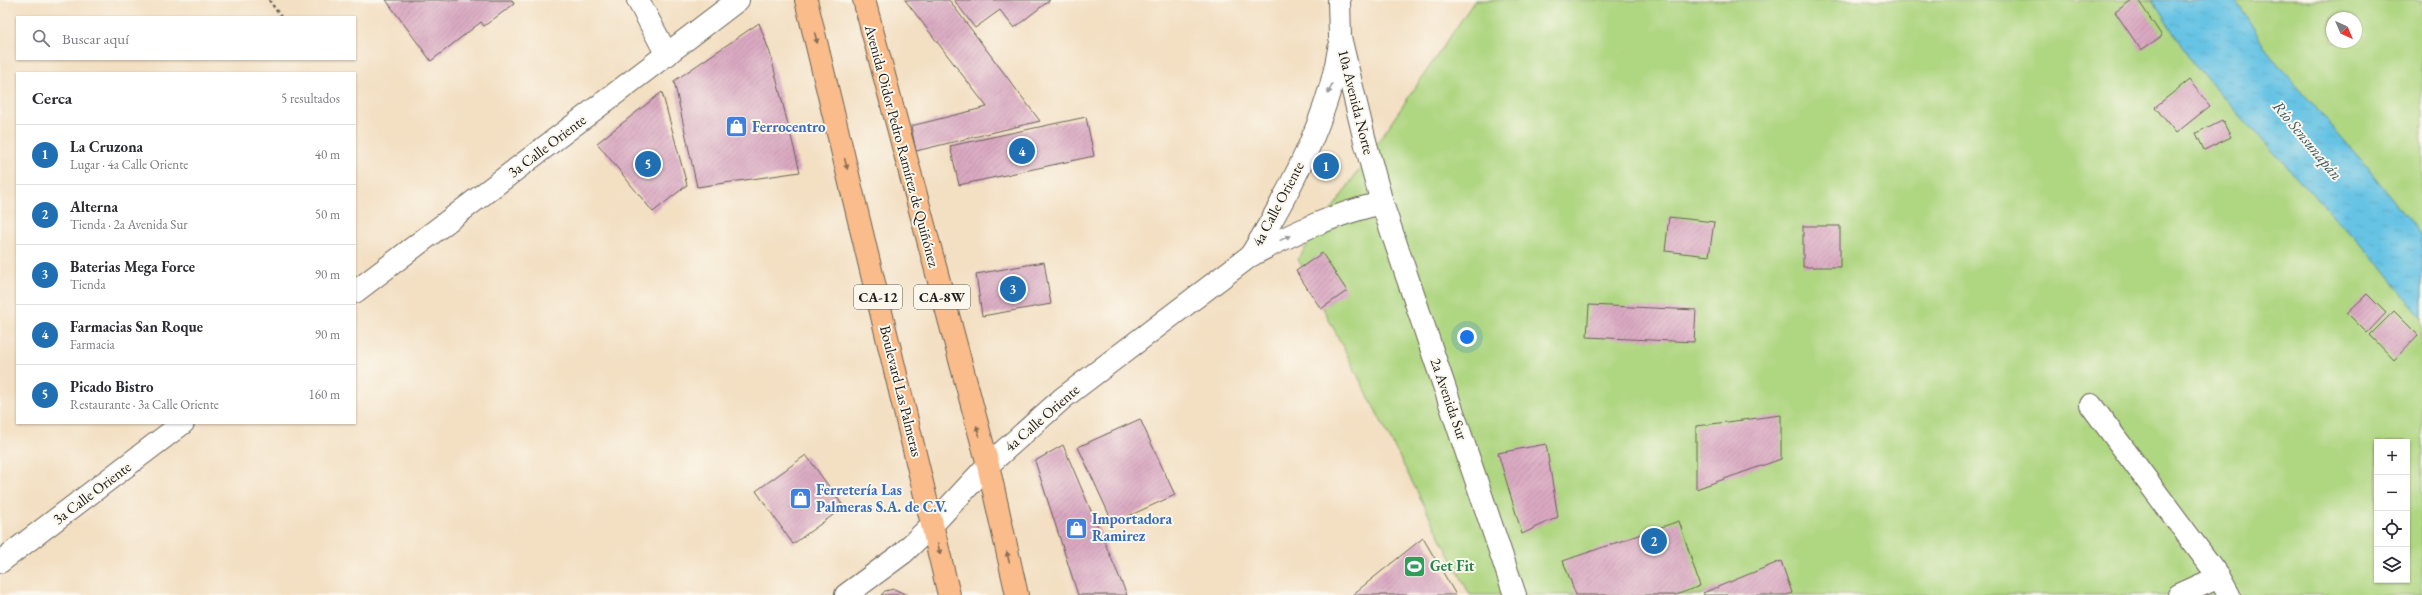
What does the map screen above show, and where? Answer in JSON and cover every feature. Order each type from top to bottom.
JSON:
[{"type":"main road","name":"Boulevard Las Palmeras","points":[[806,0],[949,595]]},
{"type":"main road","name":"Avenida Oidor Pedro Ramírez de Quiñónez","points":[[864,0],[988,465],[1017,595]]},
{"type":"street","points":[[638,0],[667,55]]},
{"type":"street","name":"3a Calle Oriente","points":[[356,291],[738,0]]},
{"type":"street","name":"10a Avenida Norte","points":[[1339,0],[1340,37],[1364,141],[1382,203]]},
{"type":"street","name":"4a Calle Oriente","points":[[1250,256],[1276,215],[1297,174],[1334,79],[1340,37]]},
{"type":"street","name":"4a Calle Oriente","points":[[846,595],[903,553],[933,524],[988,465],[1063,398],[1250,256],[1282,239],[1335,216],[1382,203]]},
{"type":"street","name":"2a Avenida Sur","points":[[1382,203],[1515,595]]},
{"type":"street","points":[[2091,405],[2224,586],[2179,595]]},
{"type":"street","name":"3a Calle Oriente","points":[[0,562],[182,424]]},
{"type":"path","points":[[269,0],[280,16]]},
{"type":"green space","points":[[1475,0],[2422,0],[2422,595],[1470,595],[1298,259]]},
{"type":"water","name":"Río Sensunapán","points":[[2153,0],[2235,0],[2270,55],[2362,161],[2422,236],[2422,319],[2384,270],[2263,141],[2191,61]]},
{"type":"building","points":[[386,0],[512,0],[514,4],[484,26],[481,22],[431,61]]},
{"type":"building","points":[[905,0],[949,0],[1040,121],[916,151],[911,126],[987,107]]},
{"type":"building","points":[[954,0],[1050,0],[1014,28],[1000,10],[975,28]]},
{"type":"building","points":[[2132,0],[2138,0],[2162,36],[2141,50],[2115,12]]},
{"type":"building","name":"Ferrocentro","points":[[759,23],[770,53],[800,172],[697,187],[674,81]]},
{"type":"building","points":[[2189,80],[2210,106],[2176,133],[2155,107]]},
{"type":"building","points":[[662,92],[687,185],[653,212],[597,143]]},
{"type":"building","points":[[1086,117],[1094,156],[959,185],[950,146]]},
{"type":"building","points":[[2222,120],[2231,137],[2204,150],[2196,133]]},
{"type":"building","points":[[1669,217],[1714,222],[1709,256],[1665,251]]},
{"type":"building","points":[[1803,226],[1840,226],[1840,267],[1803,267]]},
{"type":"building","points":[[1322,253],[1347,291],[1321,309],[1296,271]]},
{"type":"building","points":[[1044,262],[1051,304],[982,316],[976,274]]},
{"type":"building","points":[[2367,294],[2386,313],[2367,333],[2347,313]]},
{"type":"building","points":[[1589,305],[1696,310],[1694,342],[1587,337]]},
{"type":"building","points":[[2394,311],[2418,335],[2394,360],[2370,335]]},
{"type":"building","points":[[1781,415],[1781,459],[1696,489],[1696,426]]},
{"type":"building","points":[[1140,419],[1175,495],[1113,523],[1078,447]]},
{"type":"building","points":[[1546,444],[1558,517],[1522,534],[1498,453]]},
{"type":"building","name":"Importadora Ramirez","points":[[1063,445],[1127,595],[1078,595],[1035,461]]},
{"type":"building","name":"Ferretería Las Palmeras S.A. de C.V.","points":[[806,455],[844,507],[793,544],[756,491]]},
{"type":"building","points":[[1679,521],[1700,586],[1676,595],[1576,595],[1563,561]]},
{"type":"building","name":"Get Fit","points":[[1423,538],[1456,595],[1352,595]]},
{"type":"building","points":[[1781,561],[1792,593],[1787,595],[1704,595],[1703,593]]},
{"type":"building","points":[[894,589],[907,595],[881,595],[885,591]]},
{"type":"place","name":"Ferrocentro","points":[[736,127]]},
{"type":"place","name":"Farmacias San Roque","points":[[1022,151]]},
{"type":"place","name":"Picado Bistro","points":[[648,164]]},
{"type":"place","name":"La Cruzona","points":[[1326,166]]},
{"type":"place","name":"Baterias Mega Force","points":[[1013,289]]},
{"type":"place","name":"Ferretería Las Palmeras S.A. de C.V.","points":[[800,499]]},
{"type":"place","name":"Importadora Ramirez","points":[[1077,528]]},
{"type":"place","name":"Alterna","points":[[1654,541]]},
{"type":"place","name":"Get Fit","points":[[1414,566]]}]
